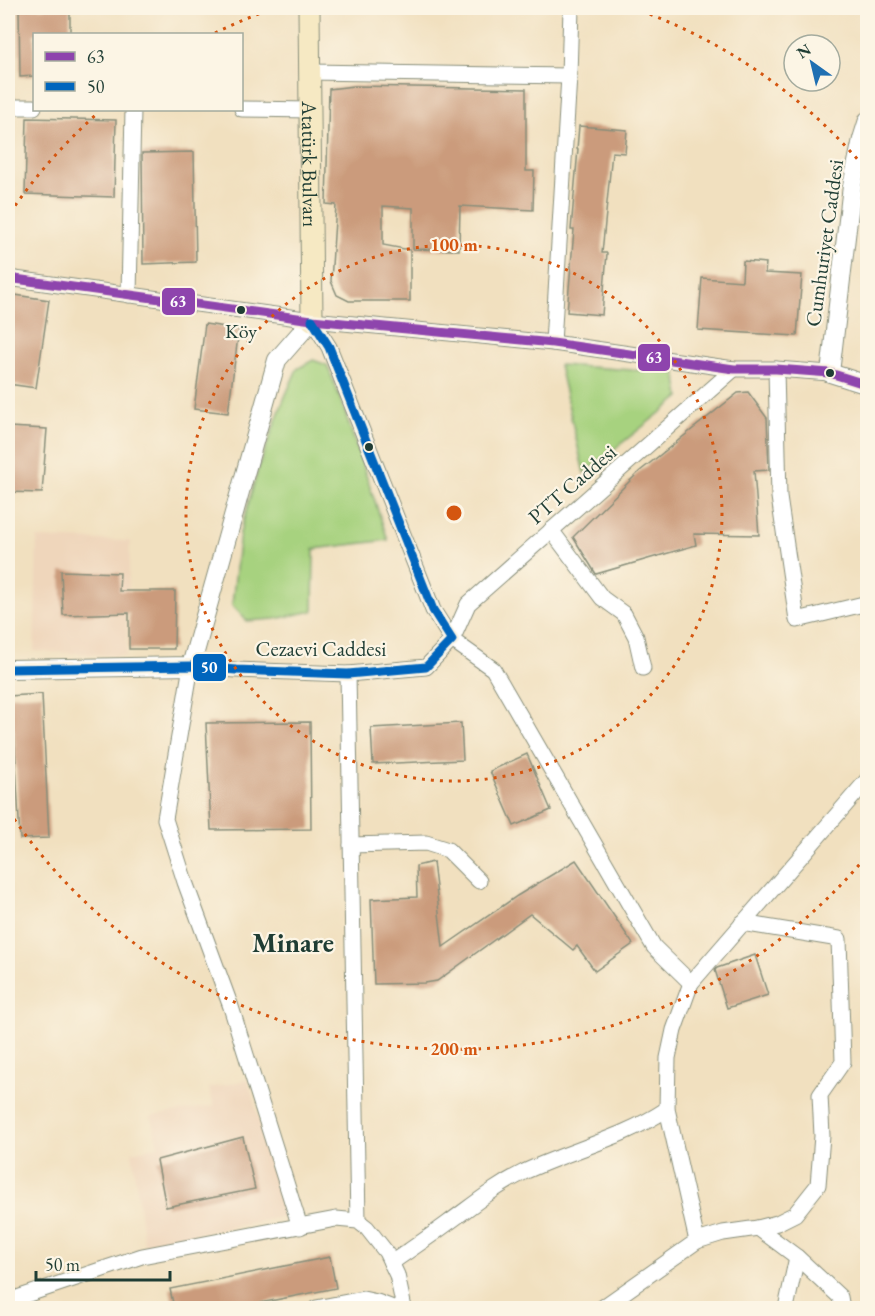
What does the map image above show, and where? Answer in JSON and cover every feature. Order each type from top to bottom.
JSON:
[{"type":"main road","name":"Atatürk Bulvarı","points":[[309,8],[312,320]]},
{"type":"street","points":[[553,343],[571,8]]},
{"type":"street","points":[[309,72],[568,76]]},
{"type":"street","points":[[8,107],[33,107]]},
{"type":"street","points":[[243,109],[310,110]]},
{"type":"street","points":[[129,294],[133,111]]},
{"type":"street","name":"Cumhuriyet Caddesi","points":[[830,373],[852,186],[867,120]]},
{"type":"street","points":[[8,278],[312,320],[553,343],[734,369],[830,373],[867,385]]},
{"type":"street","points":[[312,320],[329,347],[433,610],[452,640],[493,669],[654,947],[691,983]]},
{"type":"street","points":[[300,1227],[231,1007],[185,882],[165,819],[191,666],[276,360],[312,320]]},
{"type":"street","name":"PTT Caddesi","points":[[452,640],[468,604],[734,369]]},
{"type":"street","points":[[776,369],[778,497],[797,620],[867,603]]},
{"type":"street","points":[[551,530],[602,598],[624,614],[636,637],[643,668]]},
{"type":"street","name":"Cezaevi Caddesi","points":[[8,669],[191,666],[348,674],[426,667],[452,640]]},
{"type":"street","points":[[348,674],[358,1221]]},
{"type":"street","points":[[697,1241],[668,1109],[668,1058],[674,1030],[691,983],[867,779]]},
{"type":"street","points":[[351,845],[426,843],[448,850],[479,881]]},
{"type":"street","points":[[602,1308],[697,1241],[723,1233],[777,1223],[795,1214],[818,1185],[822,1136],[820,1095],[843,1062],[839,939],[742,923]]},
{"type":"street","points":[[391,1263],[499,1186],[562,1156],[614,1137],[668,1109]]},
{"type":"street","points":[[8,1301],[142,1256],[336,1219],[358,1221],[367,1228],[386,1252],[397,1275],[404,1308]]},
{"type":"street","points":[[758,1228],[797,1257],[840,1297],[842,1308]]},
{"type":"street","points":[[786,1308],[797,1257]]},
{"type":"street","points":[[316,1308],[363,1299],[393,1308]]},
{"type":"shaded area","points":[[37,538],[130,541],[126,656],[34,651]]},
{"type":"shaded area","points":[[248,1080],[285,1216],[144,1245],[132,1152],[158,1146],[151,1116],[214,1106],[209,1088]]},
{"type":"green space","points":[[313,360],[327,365],[388,540],[314,549],[313,611],[275,619],[247,621],[232,605],[240,533],[259,466],[284,399],[297,369]]},
{"type":"green space","points":[[559,365],[676,373],[680,397],[584,473]]},
{"type":"building","points":[[19,8],[70,8],[70,33],[33,33],[33,76],[20,77]]},
{"type":"building","points":[[354,86],[526,89],[526,171],[534,171],[533,210],[460,206],[459,250],[413,249],[413,208],[383,206],[383,245],[410,250],[410,301],[349,301],[337,295],[331,281],[336,205],[326,204],[329,89]]},
{"type":"building","points":[[27,118],[116,120],[114,197],[25,194]]},
{"type":"building","points":[[579,126],[627,130],[625,153],[612,152],[602,253],[607,253],[602,315],[567,312]]},
{"type":"building","points":[[194,152],[196,262],[143,264],[142,153]]},
{"type":"building","points":[[743,261],[766,263],[765,273],[802,275],[797,336],[698,330],[702,278],[742,281]]},
{"type":"building","points":[[8,294],[49,300],[36,388],[8,384]]},
{"type":"building","points":[[205,324],[239,329],[228,413],[194,409]]},
{"type":"building","points":[[748,392],[767,418],[769,470],[754,471],[759,535],[694,534],[696,545],[596,574],[573,537],[640,471],[738,393]]},
{"type":"building","points":[[8,427],[47,429],[42,493],[8,492]]},
{"type":"building","points":[[61,571],[120,573],[119,591],[175,591],[174,649],[129,649],[129,613],[63,615]]},
{"type":"building","points":[[42,694],[49,838],[20,839],[14,729],[8,729],[8,696]]},
{"type":"building","points":[[310,722],[311,829],[211,830],[206,723]]},
{"type":"building","points":[[461,723],[463,760],[373,764],[371,728]]},
{"type":"building","points":[[527,754],[551,810],[514,826],[490,771]]},
{"type":"building","points":[[576,860],[633,944],[595,971],[577,946],[573,950],[530,914],[437,981],[374,984],[371,899],[417,897],[416,866],[433,862],[443,947],[517,896]]},
{"type":"building","points":[[755,955],[768,995],[727,1008],[715,970]]},
{"type":"building","points":[[243,1137],[255,1189],[166,1207],[157,1160]]},
{"type":"building","points":[[330,1257],[336,1288],[235,1308],[174,1308],[170,1289]]},
{"type":"transit line","name":"63","points":[[8,278],[312,320],[553,343],[734,369],[830,373],[868,385]]},
{"type":"transit line","name":"50","points":[[8,669],[191,666],[348,674],[426,667],[452,640],[433,610],[329,347],[312,320]]},
{"type":"place","name":"Köy","points":[[241,310]]},
{"type":"district","name":"Minare","points":[[293,942]]}]
